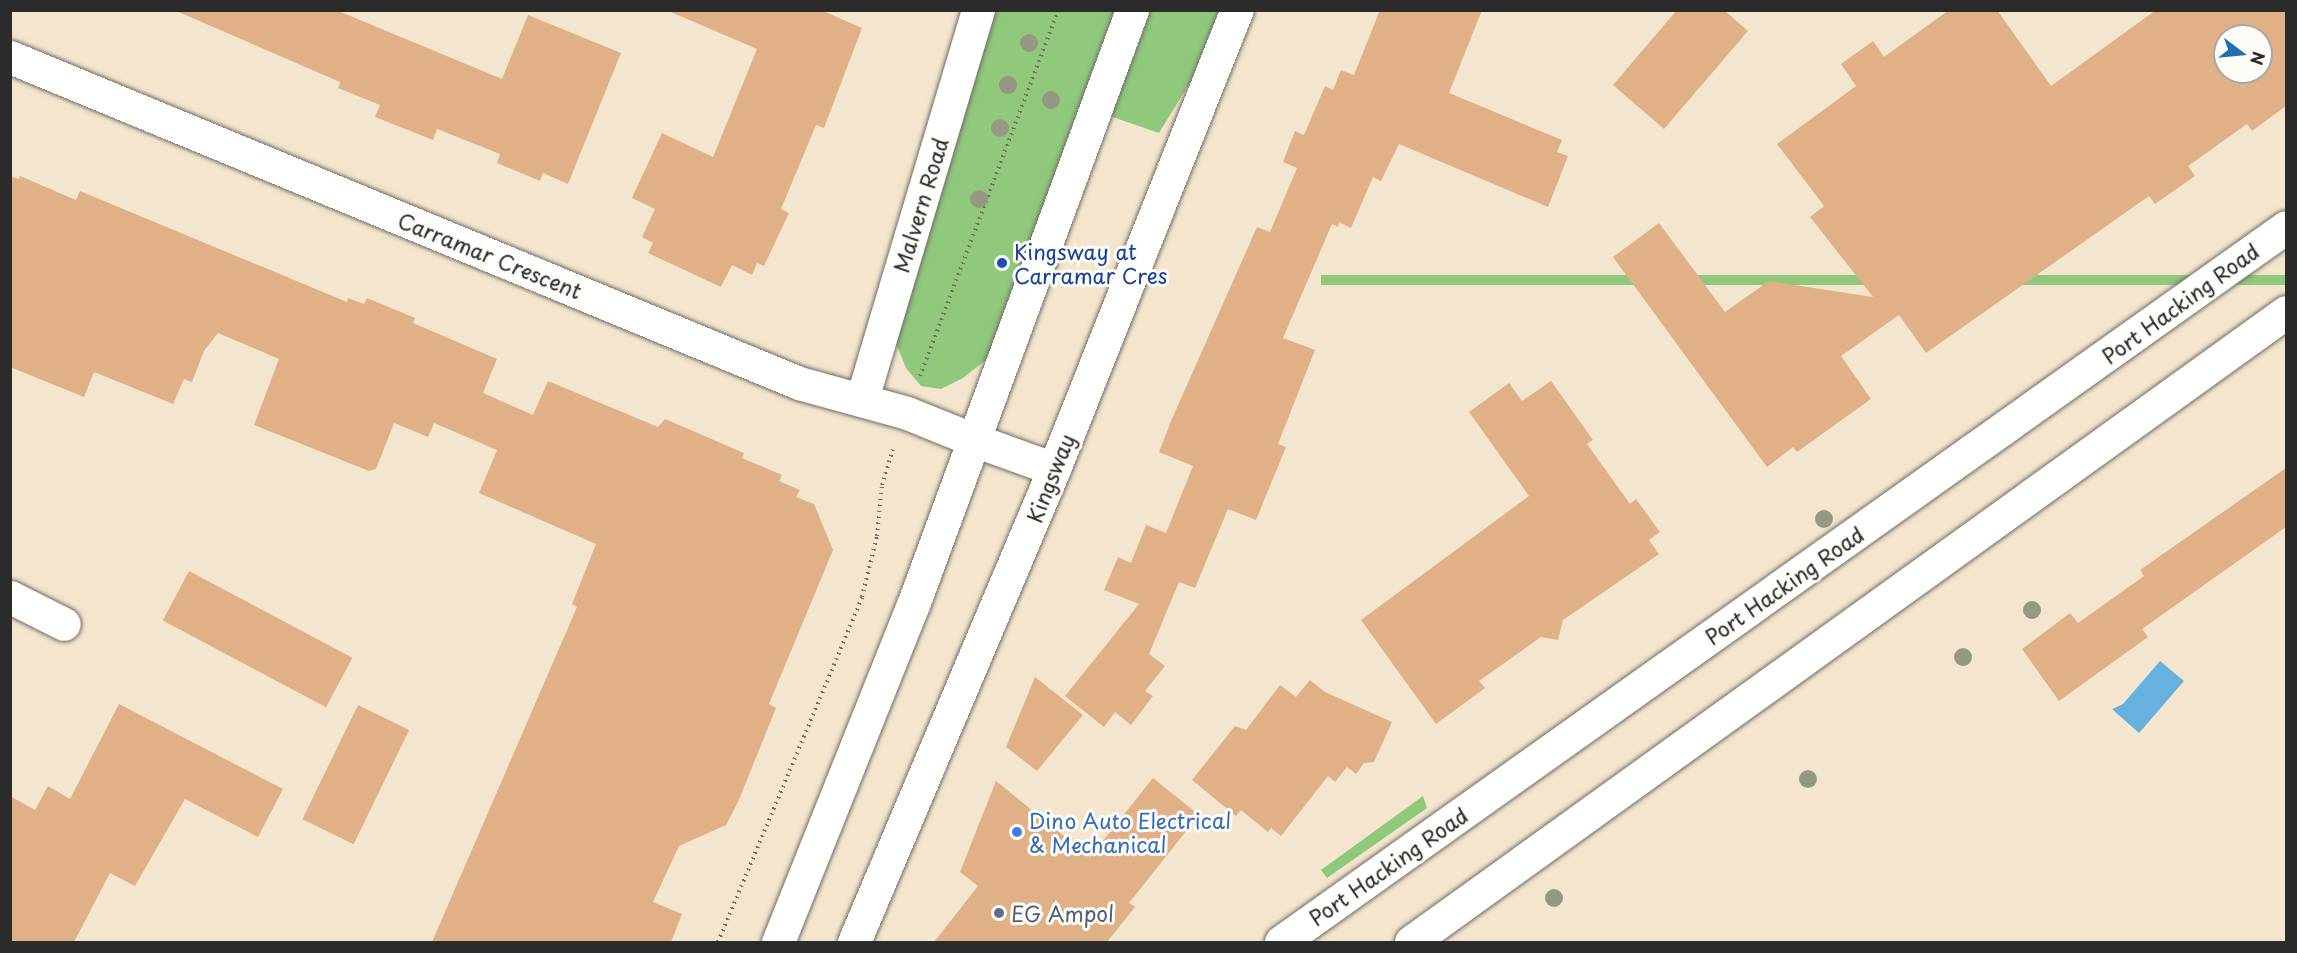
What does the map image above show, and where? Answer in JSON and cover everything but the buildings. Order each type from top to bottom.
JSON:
[{"type":"main road","name":"Malvern Road","points":[[862,399],[978,10]]},
{"type":"main road","points":[[778,942],[853,759],[974,440],[1132,10]]},
{"type":"main road","name":"Kingsway","points":[[854,942],[1054,469],[1237,10]]},
{"type":"main road","name":"Carramar Crescent","points":[[10,57],[799,383],[862,399],[1054,469]]},
{"type":"main road","name":"Port Hacking Road","points":[[1281,942],[2286,226]]},
{"type":"main road","points":[[1411,942],[2286,312]]},
{"type":"main road","points":[[10,597],[64,624]]},
{"type":"path","points":[[918,382],[1058,10]]},
{"type":"path","points":[[718,942],[862,597],[877,536],[882,485],[895,444]]},
{"type":"green space","points":[[978,11],[1234,11],[1159,133],[1095,111],[1010,341],[963,378],[941,389],[921,386],[906,368],[886,319]]},
{"type":"green space","points":[[1321,275],[2286,275],[2286,285],[1321,285]]},
{"type":"green space","points":[[1423,796],[1427,808],[1327,878],[1321,870]]},
{"type":"water","points":[[2160,661],[2184,681],[2139,733],[2112,709],[2123,704]]},
{"type":"place","name":"Kingsway at Carramar Cres","points":[[1002,263]]},
{"type":"place","name":"Dino Auto Electrical & Mechanical","points":[[1017,832]]},
{"type":"place","name":"EG Ampol","points":[[999,913]]}]
